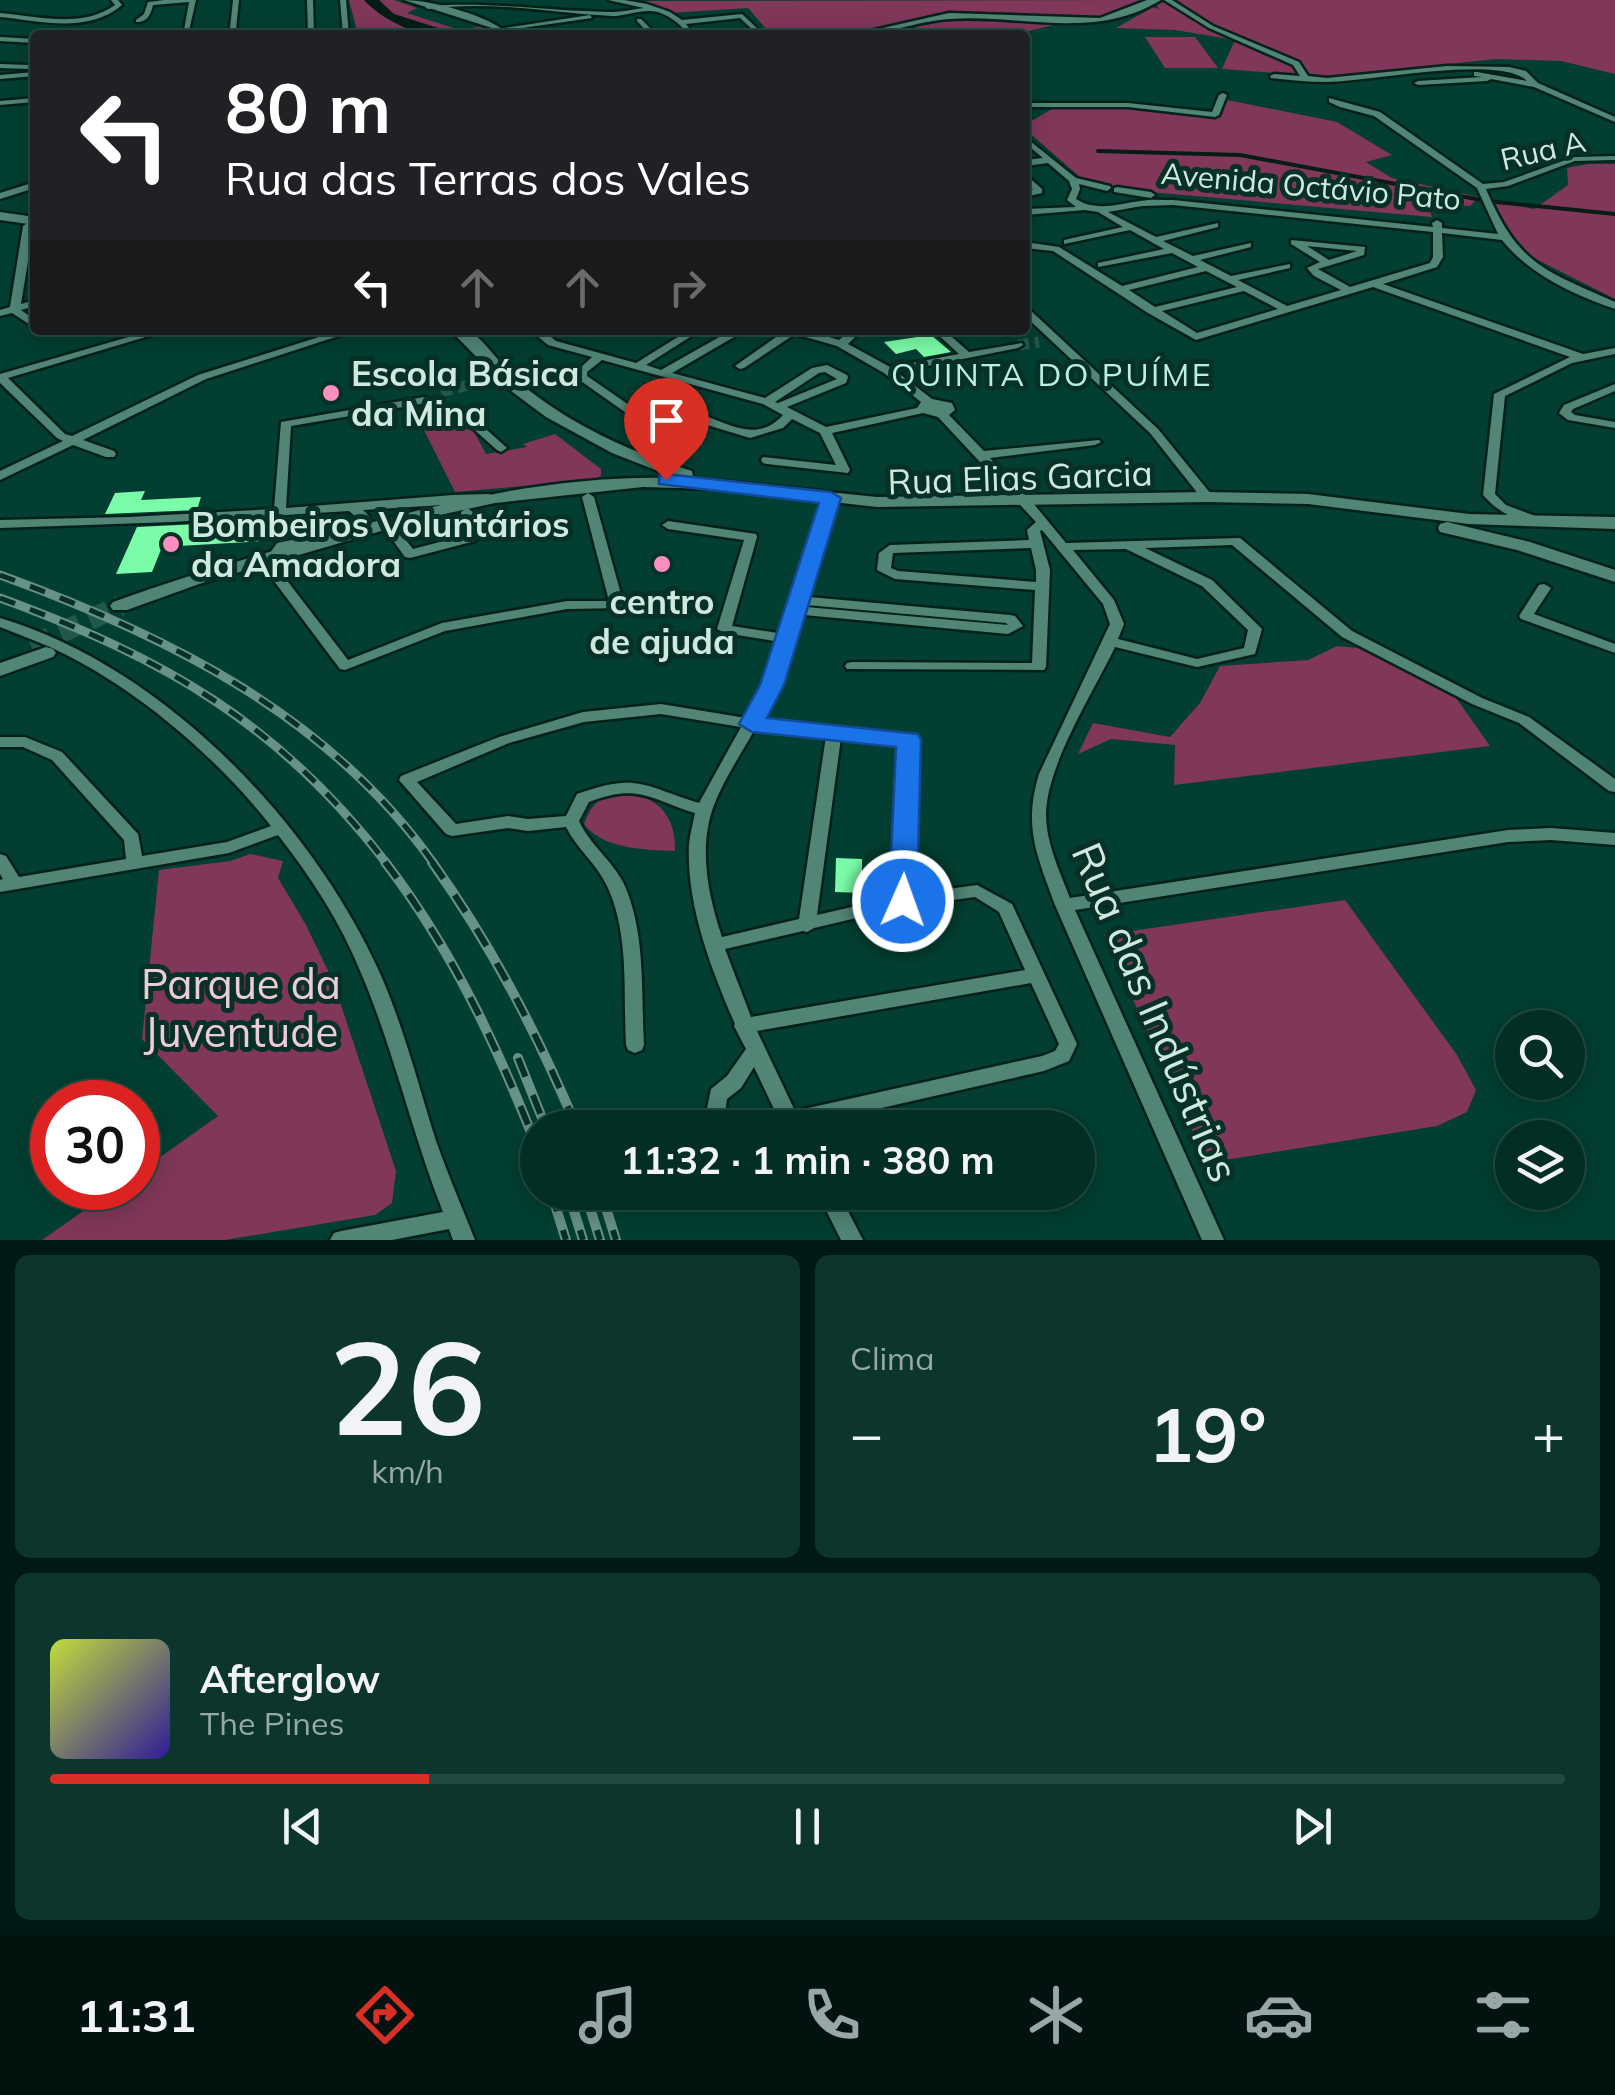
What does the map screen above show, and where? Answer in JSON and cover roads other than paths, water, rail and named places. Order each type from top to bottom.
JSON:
[{"type":"main road","points":[[409,0],[496,30]]},
{"type":"main road","points":[[880,30],[949,16],[1101,20],[1156,0]]},
{"type":"main road","points":[[0,216],[30,220]]},
{"type":"main road","points":[[469,335],[497,369],[530,398],[612,450],[616,483]]},
{"type":"main road","points":[[598,439],[716,484]]},
{"type":"main road","points":[[644,458],[652,472],[642,482],[668,493]]},
{"type":"main road","name":"Rua Elias Garcia","points":[[426,517],[495,498],[642,482],[716,484],[900,514],[1169,504],[1353,511],[1494,538],[1615,576]]},
{"type":"main road","name":"Rua Elias Garcia","points":[[426,517],[588,497],[616,483],[668,493],[829,504]]},
{"type":"main road","name":"Rua Elias Garcia","points":[[1032,511],[1207,496],[1308,499],[1468,519],[1615,523]]},
{"type":"main road","points":[[127,610],[356,531],[426,517]]},
{"type":"main road","points":[[273,561],[392,531],[426,517]]},
{"type":"main road","points":[[1494,538],[1494,526],[1502,519]]},
{"type":"main road","points":[[0,658],[39,649],[0,670]]},
{"type":"street","points":[[0,14],[93,20],[112,12],[119,5],[114,0]]},
{"type":"street","points":[[138,21],[147,15],[150,3],[192,0],[187,30]]},
{"type":"street","points":[[232,30],[236,0]]},
{"type":"street","points":[[310,0],[310,30]]},
{"type":"street","points":[[342,0],[345,30]]},
{"type":"street","points":[[611,0],[634,1],[683,22],[742,16],[756,30]]},
{"type":"street","points":[[1167,0],[1210,26],[1296,64],[1306,79]]},
{"type":"street","points":[[428,7],[500,4],[629,15],[648,30]]},
{"type":"street","points":[[517,30],[651,9]]},
{"type":"street","points":[[712,19],[722,29]]},
{"type":"street","points":[[683,22],[688,30]]},
{"type":"street","points":[[0,38],[30,40]]},
{"type":"street","points":[[0,66],[30,70]]},
{"type":"street","points":[[1459,68],[1535,85],[1615,120]]},
{"type":"street","points":[[1274,76],[1306,79],[1459,68],[1509,69],[1522,73],[1535,85]]},
{"type":"street","points":[[0,78],[30,72]]},
{"type":"street","points":[[1418,83],[1493,78]]},
{"type":"street","points":[[1030,105],[1128,105],[1215,114],[1223,95]]},
{"type":"street","points":[[1332,100],[1344,108],[1375,113],[1410,134],[1482,187],[1502,233],[1524,262],[1615,306]]},
{"type":"street","points":[[0,105],[30,101]]},
{"type":"street","points":[[0,105],[30,108]]},
{"type":"street","points":[[1030,144],[1073,180],[1131,197],[1127,207],[1131,225]]},
{"type":"street","name":"Rua A","points":[[1482,187],[1504,184],[1574,160],[1615,158]]},
{"type":"street","points":[[1030,162],[1048,160]]},
{"type":"street","points":[[1073,180],[1074,203],[1131,225],[1287,310]]},
{"type":"street","points":[[0,196],[30,187]]},
{"type":"street","points":[[1072,195],[1112,189]]},
{"type":"street","name":"Avenida Octávio Pato","points":[[1112,189],[1502,233]]},
{"type":"street","points":[[1048,210],[1068,204],[1072,195]]},
{"type":"street","name":"Avenida Octávio Pato","points":[[1030,212],[1154,202],[1246,206]]},
{"type":"street","points":[[14,310],[30,225]]},
{"type":"street","points":[[1067,242],[1131,225]]},
{"type":"street","points":[[1158,239],[1215,226]]},
{"type":"street","points":[[1030,246],[1056,249],[1196,337],[1437,263],[1437,226]]},
{"type":"street","points":[[1328,263],[1294,246],[1294,242],[1354,246],[1363,252],[1312,269],[1350,291]]},
{"type":"street","points":[[1194,259],[1248,245]]},
{"type":"street","points":[[1101,265],[1175,248]]},
{"type":"street","points":[[1231,279],[1288,266]]},
{"type":"street","points":[[1119,290],[1209,268]]},
{"type":"street","points":[[1374,284],[1582,357]]},
{"type":"street","points":[[1152,311],[1246,288]]},
{"type":"street","points":[[0,313],[30,305]]},
{"type":"street","points":[[14,310],[30,321]]},
{"type":"street","points":[[1030,315],[1154,431],[1207,496]]},
{"type":"street","points":[[110,454],[61,436],[0,377],[147,335]]},
{"type":"street","points":[[0,476],[202,377],[336,335]]},
{"type":"street","points":[[542,335],[552,343],[598,358],[779,407],[825,431],[844,470],[767,460]]},
{"type":"street","points":[[552,343],[559,335]]},
{"type":"street","points":[[636,367],[688,335]]},
{"type":"street","points":[[663,373],[730,335]]},
{"type":"street","points":[[740,366],[786,335]]},
{"type":"street","points":[[811,335],[841,344],[888,371],[926,406],[942,414],[1032,511],[1109,603],[1117,624],[1111,642],[1197,663],[1250,651],[1255,629],[1207,583],[1124,542]]},
{"type":"street","points":[[841,344],[851,335]]},
{"type":"street","points":[[944,335],[967,355]]},
{"type":"street","points":[[1039,342],[1056,338]]},
{"type":"street","points":[[888,371],[1018,345]]},
{"type":"street","points":[[1532,519],[1502,508],[1489,495],[1500,394],[1582,357],[1615,351]]},
{"type":"street","points":[[598,358],[582,371],[582,377],[643,420],[682,413],[750,435],[778,426],[779,407],[816,370],[827,368],[843,377],[842,381],[779,407]]},
{"type":"street","points":[[472,384],[497,369]]},
{"type":"street","points":[[1615,387],[1568,407],[1566,412],[1572,418],[1615,425]]},
{"type":"street","points":[[280,512],[285,424],[424,400],[441,392]]},
{"type":"street","points":[[424,400],[442,423],[473,423],[501,448]]},
{"type":"street","points":[[825,431],[926,406]]},
{"type":"street","points":[[982,455],[1095,442]]},
{"type":"street","points":[[273,561],[345,666],[442,627],[567,605],[617,605],[588,497]]},
{"type":"street","name":"Rua Elias Garcia","points":[[0,524],[97,523],[352,508],[436,498],[495,498]]},
{"type":"street","points":[[785,1110],[754,1052],[706,917],[699,860],[703,810],[772,685],[829,504]]},
{"type":"street","points":[[352,508],[364,517],[356,531]]},
{"type":"street","points":[[852,666],[1039,667],[1043,570],[1032,511]]},
{"type":"street","points":[[392,531],[410,554],[462,543],[470,538],[468,512]]},
{"type":"street","points":[[668,525],[751,537],[724,629],[786,638]]},
{"type":"street","points":[[1061,548],[1124,542],[1236,541],[1347,634],[1477,701],[1524,720],[1615,786]]},
{"type":"street","points":[[1037,544],[890,549],[884,570],[895,575],[1041,586]]},
{"type":"street","points":[[1544,588],[1526,616],[1613,645]]},
{"type":"street","points":[[797,605],[1010,620],[1016,626],[1008,630],[797,605]]},
{"type":"street","points":[[0,622],[106,670],[180,724],[282,828],[344,919],[368,967],[460,1229],[341,1240]]},
{"type":"street","name":"Rua das Indústrias","points":[[1111,642],[1054,757],[1037,813],[1046,856],[1064,905],[1213,1240]]},
{"type":"street","points":[[572,821],[528,825],[508,822],[452,830],[406,780],[504,740],[584,717],[661,709],[752,724],[909,740],[903,901]]},
{"type":"street","points":[[807,926],[834,732]]},
{"type":"street","points":[[0,742],[25,742],[57,756],[132,838],[136,863]]},
{"type":"street","points":[[635,1045],[623,912],[614,882],[576,837],[572,821],[583,798],[617,784],[646,787],[661,799],[703,810]]},
{"type":"street","points":[[0,860],[7,884],[228,848],[282,828]]},
{"type":"street","points":[[1064,905],[1508,836],[1551,834],[1615,839]]},
{"type":"street","points":[[716,945],[903,901],[976,892],[1006,908],[1068,1044],[1062,1056],[848,1110]]},
{"type":"street","points":[[744,1026],[1036,975]]},
{"type":"street","points":[[716,1110],[718,1095],[734,1082],[754,1052]]},
{"type":"street","points":[[836,1210],[852,1240]]},
{"type":"waterway","points":[[371,0],[389,17],[436,30]]},
{"type":"waterway","points":[[1098,151],[1240,155],[1487,201],[1615,214]]},
{"type":"tunnel","points":[[1018,345],[1039,342]]},
{"type":"tunnel","points":[[441,392],[472,384]]},
{"type":"tunnel","points":[[31,646],[120,606]]},
{"type":"railway","points":[[0,575],[123,625],[240,686],[345,764],[392,811],[434,864]]},
{"type":"railway","points":[[0,598],[114,645],[214,701],[304,771],[387,864]]},
{"type":"railway","points":[[385,862],[432,929],[472,1000],[522,1110]]},
{"type":"railway","points":[[432,862],[512,991],[569,1110]]},
{"type":"railway","points":[[518,1058],[539,1110]]},
{"type":"railway","points":[[557,1210],[566,1240]]},
{"type":"railway","points":[[574,1210],[583,1240]]},
{"type":"railway","points":[[591,1210],[600,1240]]},
{"type":"railway","points":[[607,1210],[616,1240]]},
{"type":"place","name":"Escola Básica da Mina","points":[[331,393]]},
{"type":"place","name":"Bombeiros Voluntários da Amadora","points":[[171,544]]},
{"type":"place","name":"centro de ajuda","points":[[662,564]]},
{"type":"district","name":"QUINTA DO PUÍME","points":[[1052,374]]},
{"type":"park label","name":"Parque da Juventude","points":[[241,1007]]}]
